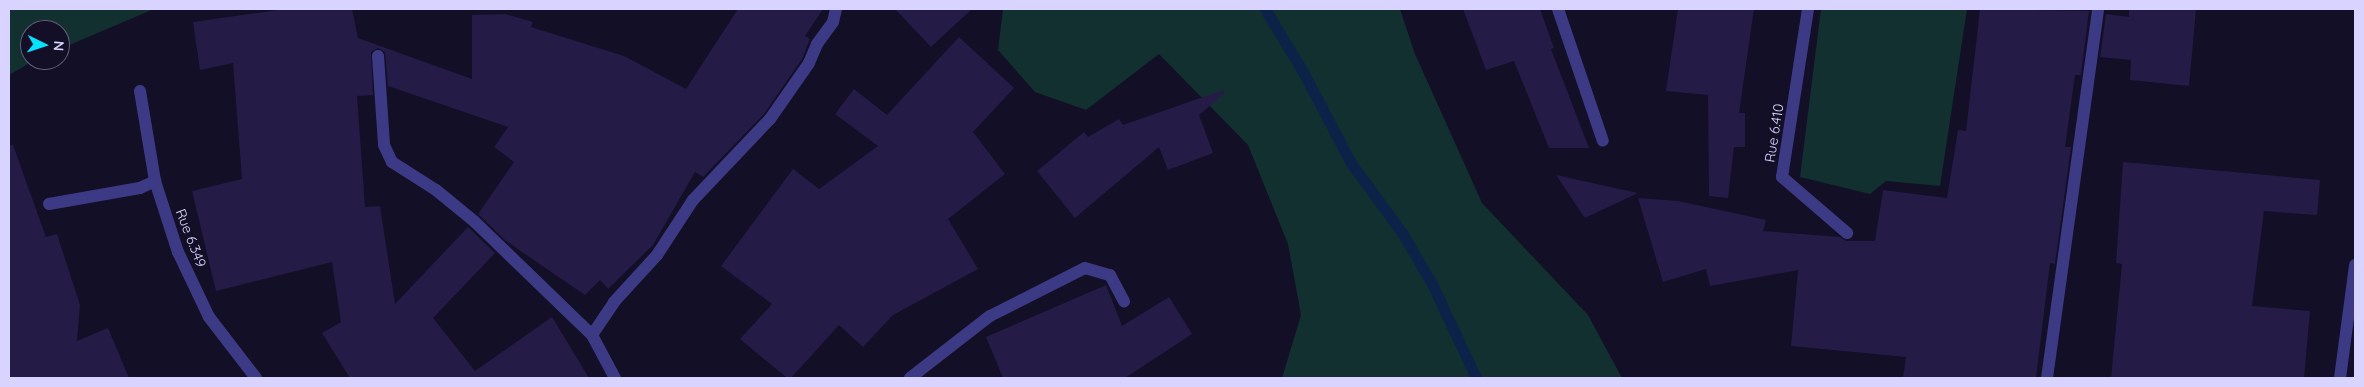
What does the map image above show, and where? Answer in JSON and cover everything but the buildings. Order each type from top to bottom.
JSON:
[{"type":"street","points":[[592,335],[614,302],[657,255],[693,200],[770,118],[810,63],[817,44],[833,22],[836,9]]},
{"type":"street","points":[[1558,9],[1603,141]]},
{"type":"street","name":"Rue 6.410","points":[[1808,9],[1782,178],[1847,233]]},
{"type":"street","points":[[2048,378],[2098,9]]},
{"type":"street","points":[[378,56],[384,145],[392,162],[436,190],[475,222],[592,335],[615,378]]},
{"type":"street","name":"Rue 6.349","points":[[140,91],[155,182],[178,252],[209,317],[256,378]]},
{"type":"street","points":[[49,204],[140,188],[155,182]]},
{"type":"street","points":[[2340,378],[2355,265]]},
{"type":"street","points":[[910,378],[990,316],[1085,268],[1110,274],[1124,301]]},
{"type":"green space","points":[[9,9],[154,9],[70,45],[70,20],[20,20],[20,69],[9,75]]},
{"type":"green space","points":[[1003,9],[1400,9],[1415,54],[1482,203],[1588,315],[1622,378],[1282,378],[1301,315],[1288,244],[1248,145],[1159,54],[1086,110],[1035,92],[998,50]]},
{"type":"green space","points":[[1821,9],[1967,9],[1940,186],[1886,181],[1870,194],[1800,177]]},
{"type":"waterway","points":[[1265,9],[1302,70],[1351,163],[1403,234],[1433,286],[1476,378]]}]
